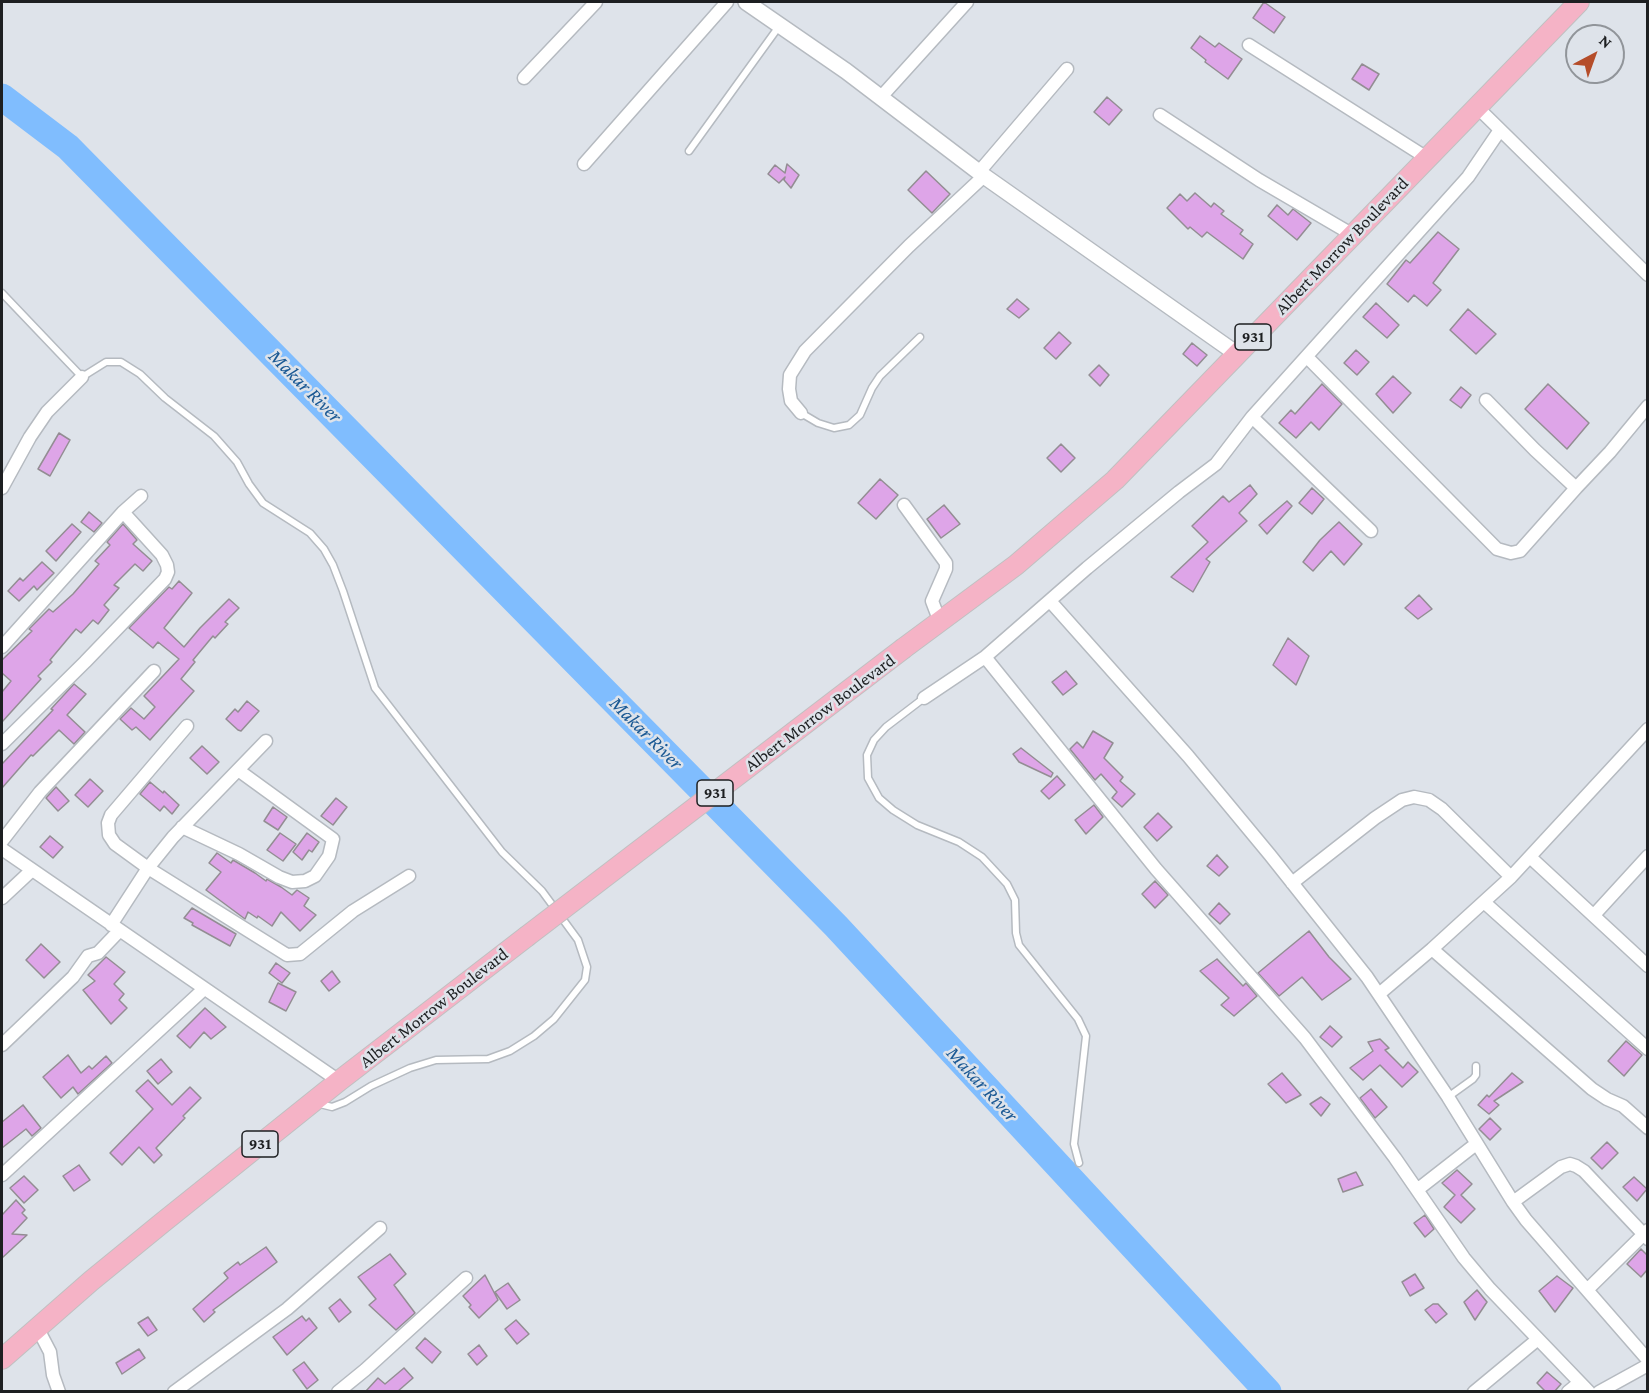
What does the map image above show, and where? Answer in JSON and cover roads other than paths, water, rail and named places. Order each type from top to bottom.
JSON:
[{"type":"main road","name":"Albert Morrow Boulevard","points":[[2,1359],[91,1281],[339,1081],[904,648],[1016,565],[1090,502],[1160,434],[1580,2]]},
{"type":"street","points":[[524,78],[596,2]]},
{"type":"street","points":[[584,164],[727,2]]},
{"type":"street","points":[[746,2],[881,97],[981,174],[1237,354]]},
{"type":"street","points":[[881,97],[967,2]]},
{"type":"street","points":[[1249,45],[1427,158]]},
{"type":"street","points":[[801,413],[791,401],[790,375],[806,351],[981,174],[1067,69]]},
{"type":"street","points":[[1477,107],[1647,275]]},
{"type":"street","points":[[1160,115],[1258,180],[1353,235]]},
{"type":"street","points":[[924,698],[985,657],[1179,492],[1216,464],[1252,417],[1468,177],[1500,130]]},
{"type":"street","points":[[1307,357],[1497,549],[1510,553],[1520,550],[1610,452],[1647,406]]},
{"type":"street","points":[[2,488],[30,437],[47,412],[82,377]]},
{"type":"street","points":[[1486,400],[1576,488]]},
{"type":"street","points":[[1252,417],[1371,531]]},
{"type":"street","points":[[2,646],[141,496]]},
{"type":"street","points":[[904,505],[946,563],[946,569],[932,601],[939,622]]},
{"type":"street","points":[[2,744],[165,579],[168,572],[162,555],[123,513]]},
{"type":"street","points":[[1050,601],[1188,756],[1292,883],[1379,994],[1526,1220],[1647,1360]]},
{"type":"street","points":[[985,657],[1156,868],[1305,1038],[1464,1258],[1490,1289],[1584,1387],[1568,1392]]},
{"type":"street","points":[[2,841],[40,792],[154,670]]},
{"type":"street","points":[[187,726],[111,815],[108,823],[109,835],[115,844],[148,868],[287,955],[300,954],[353,911],[409,876]]},
{"type":"street","points":[[1379,994],[1485,903],[1647,729]]},
{"type":"street","points":[[2,1045],[73,976],[88,956],[98,953],[116,928],[148,868],[182,827],[266,741]]},
{"type":"street","points":[[182,827],[292,882],[305,881],[315,876],[329,856],[333,839],[238,770]]},
{"type":"street","points":[[1292,883],[1375,818],[1402,800],[1414,797],[1429,800],[1442,809],[1511,877]]},
{"type":"street","points":[[2,849],[339,1081]]},
{"type":"street","points":[[1530,857],[1647,966]]},
{"type":"street","points":[[1594,915],[1646,860]]},
{"type":"street","points":[[2,898],[32,870]]},
{"type":"street","points":[[1485,903],[1647,1049]]},
{"type":"street","points":[[1432,949],[1592,1089],[1623,1106],[1647,1128]]},
{"type":"street","points":[[2,1175],[204,989]]},
{"type":"street","points":[[1417,1190],[1476,1144]]},
{"type":"street","points":[[1513,1202],[1548,1174],[1570,1164],[1584,1171],[1646,1235],[1587,1290]]},
{"type":"street","points":[[174,1392],[287,1309],[380,1228]]},
{"type":"street","points":[[338,1392],[466,1278]]},
{"type":"street","points":[[38,1329],[51,1352],[59,1392]]},
{"type":"street","points":[[1474,1392],[1538,1339]]},
{"type":"street","points":[[1599,1392],[1647,1365]]},
{"type":"lane","points":[[689,151],[780,25]]},
{"type":"lane","points":[[2,293],[82,377],[106,362],[121,362],[140,374],[165,398],[214,436],[237,462],[263,503],[310,533],[324,549],[333,565],[375,688],[502,852],[542,891],[578,940],[587,968],[585,980],[554,1019],[534,1036],[510,1051],[488,1059],[436,1060],[410,1068],[332,1107],[313,1102]]},
{"type":"lane","points":[[801,413],[818,423],[834,428],[849,425],[860,415],[880,376],[920,337]]},
{"type":"lane","points":[[924,698],[886,727],[874,740],[867,755],[868,778],[879,798],[893,810],[917,825],[959,842],[982,857],[1007,884],[1015,900],[1016,933],[1019,945],[1078,1019],[1086,1036],[1074,1144],[1079,1163]]},
{"type":"lane","points":[[1448,1097],[1473,1079],[1476,1075],[1476,1066]]},
{"type":"waterway","name":"Makar River","points":[[2,97],[68,147],[836,926],[1268,1392]]}]
